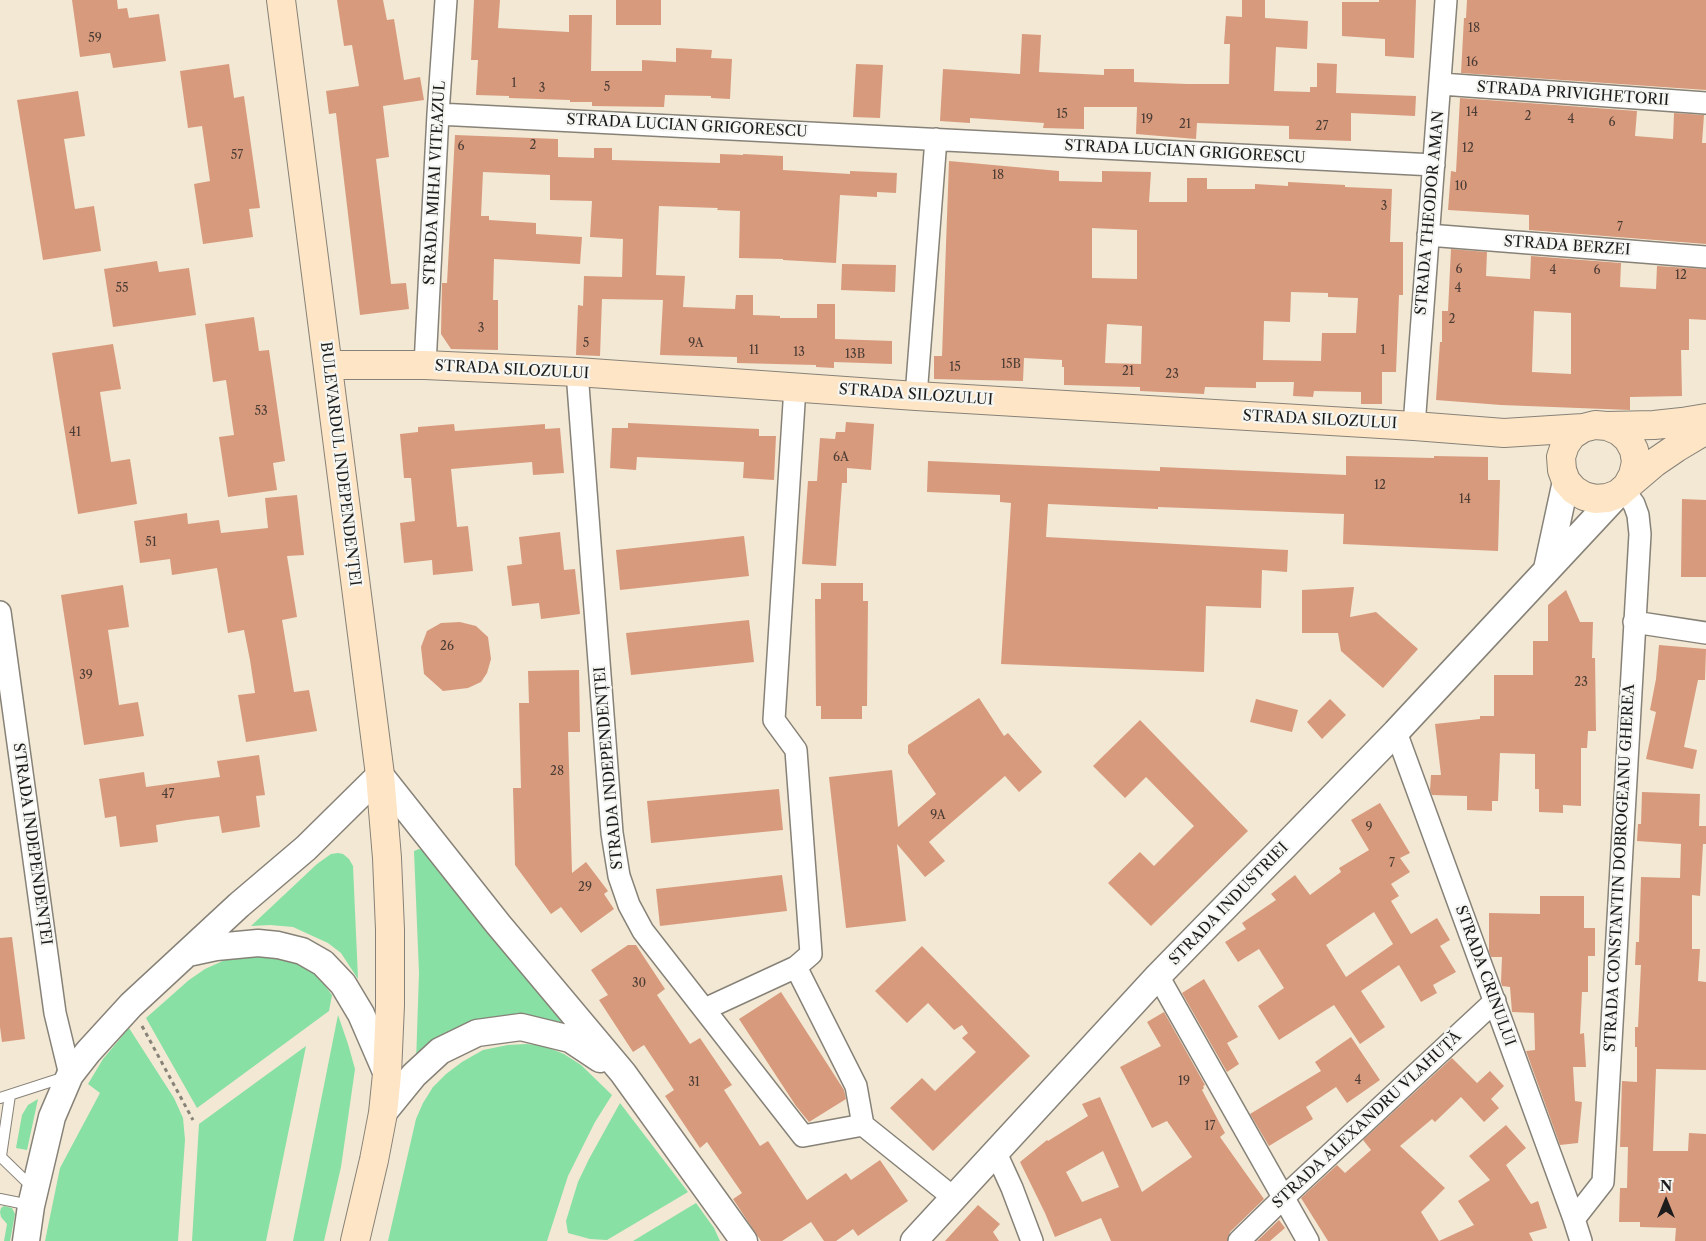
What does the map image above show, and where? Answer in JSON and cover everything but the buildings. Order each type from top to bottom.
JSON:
[{"type":"main road","name":"BULEVARDUL INDEPENDENȚEI","points":[[281,0],[380,775],[388,858],[390,1005],[387,1074],[383,1113],[356,1241]]},
{"type":"main road","name":"STRADA SILOZULUI","points":[[328,365],[425,365],[577,372],[916,396],[1504,433],[1654,425],[1706,418]]},
{"type":"main road","points":[[1564,475],[1562,457],[1565,445],[1572,435],[1595,427],[1619,431],[1628,439],[1634,450],[1636,462],[1634,475],[1623,490]]},
{"type":"main road","name":"STRADA SILOZULUI","points":[[1504,433],[1540,449],[1564,475],[1574,490],[1584,496],[1601,499],[1623,490],[1676,448],[1706,430]]},
{"type":"street","name":"STRADA MIHAI VITEAZUL","points":[[425,365],[446,0]]},
{"type":"street","name":"STRADA THEODOR AMAN","points":[[1414,426],[1446,0]]},
{"type":"street","name":"STRADA PRIVIGHETORII","points":[[1441,84],[1706,103]]},
{"type":"street","name":"STRADA LUCIAN GRIGORESCU","points":[[438,114],[1434,165]]},
{"type":"street","points":[[916,396],[936,139]]},
{"type":"street","name":"STRADA BERZEI","points":[[1428,235],[1706,257]]},
{"type":"street","name":"STRADA INDEPENDENȚEI","points":[[577,372],[612,833],[619,876],[629,905],[643,931],[803,1136],[863,1125]]},
{"type":"street","points":[[705,1009],[796,967],[811,954],[796,750],[774,720],[795,387]]},
{"type":"street","name":"STRADA INDUSTRIEI","points":[[1547,570],[1564,475]]},
{"type":"street","name":"STRADA INDUSTRIEI","points":[[914,1241],[1158,976],[1396,732],[1623,490]]},
{"type":"street","name":"STRADA CONSTANTIN DOBROGEANU GHEREA","points":[[1574,1219],[1603,1182],[1639,525],[1634,504],[1623,490]]},
{"type":"street","name":"STRADA INDEPENDENȚEI","points":[[0,612],[55,1013],[70,1075]]},
{"type":"street","points":[[1634,622],[1706,633]]},
{"type":"street","name":"STRADA CRINULUI","points":[[1396,732],[1574,1219]]},
{"type":"street","points":[[26,1241],[33,1198],[52,1117],[70,1075],[88,1052],[131,1005],[239,905],[306,848],[380,775],[498,924],[623,1073],[744,1241]]},
{"type":"street","points":[[187,953],[216,947],[258,943],[278,945],[302,951],[323,963],[343,984],[361,1014],[387,1074]]},
{"type":"street","points":[[796,967],[856,1086],[863,1125],[954,1198]]},
{"type":"street","points":[[1158,976],[1308,1241]]},
{"type":"street","name":"STRADA ALEXANDRU VLAHUȚĂ","points":[[1239,1241],[1495,1001]]},
{"type":"street","points":[[383,1113],[414,1075],[440,1051],[477,1033],[521,1027],[570,1040],[623,1073]]},
{"type":"street","points":[[996,1153],[1012,1188],[1032,1241]]},
{"type":"street","points":[[1574,1219],[1581,1241]]},
{"type":"lane","points":[[33,1198],[0,1156],[5,1097],[70,1075]]},
{"type":"lane","points":[[0,1199],[33,1198]]},
{"type":"path","points":[[131,1005],[193,1120]]},
{"type":"green space","points":[[419,849],[424,851],[575,1030],[542,1023],[416,1063],[419,973],[414,851]]},
{"type":"green space","points":[[331,854],[343,854],[349,859],[353,866],[358,979],[341,953],[328,943],[293,927],[251,926],[317,864]]},
{"type":"green space","points":[[265,956],[283,958],[303,966],[317,975],[332,995],[329,1011],[197,1108],[146,1018],[189,980],[205,969],[225,960]]},
{"type":"green space","points":[[338,1015],[355,1069],[341,1167],[324,1241],[293,1241]]},
{"type":"green space","points":[[129,1028],[174,1098],[183,1118],[185,1140],[178,1241],[45,1241],[60,1168],[100,1093],[88,1084],[103,1059]]},
{"type":"green space","points":[[527,1044],[544,1046],[564,1054],[581,1065],[612,1095],[595,1122],[568,1176],[547,1241],[388,1241],[416,1119],[433,1087],[462,1062],[483,1050],[508,1045]]},
{"type":"green space","points":[[306,1046],[266,1241],[192,1241],[199,1124]]},
{"type":"green space","points":[[38,1099],[27,1150],[16,1148],[22,1115],[28,1105]]},
{"type":"green space","points":[[620,1103],[688,1192],[607,1240],[590,1239],[568,1233],[566,1221],[578,1182]]},
{"type":"green space","points":[[696,1203],[714,1228],[720,1241],[633,1241]]},
{"type":"green space","points":[[4,1206],[12,1208],[15,1214],[10,1241],[4,1241],[7,1224],[1,1217],[0,1212]]}]
